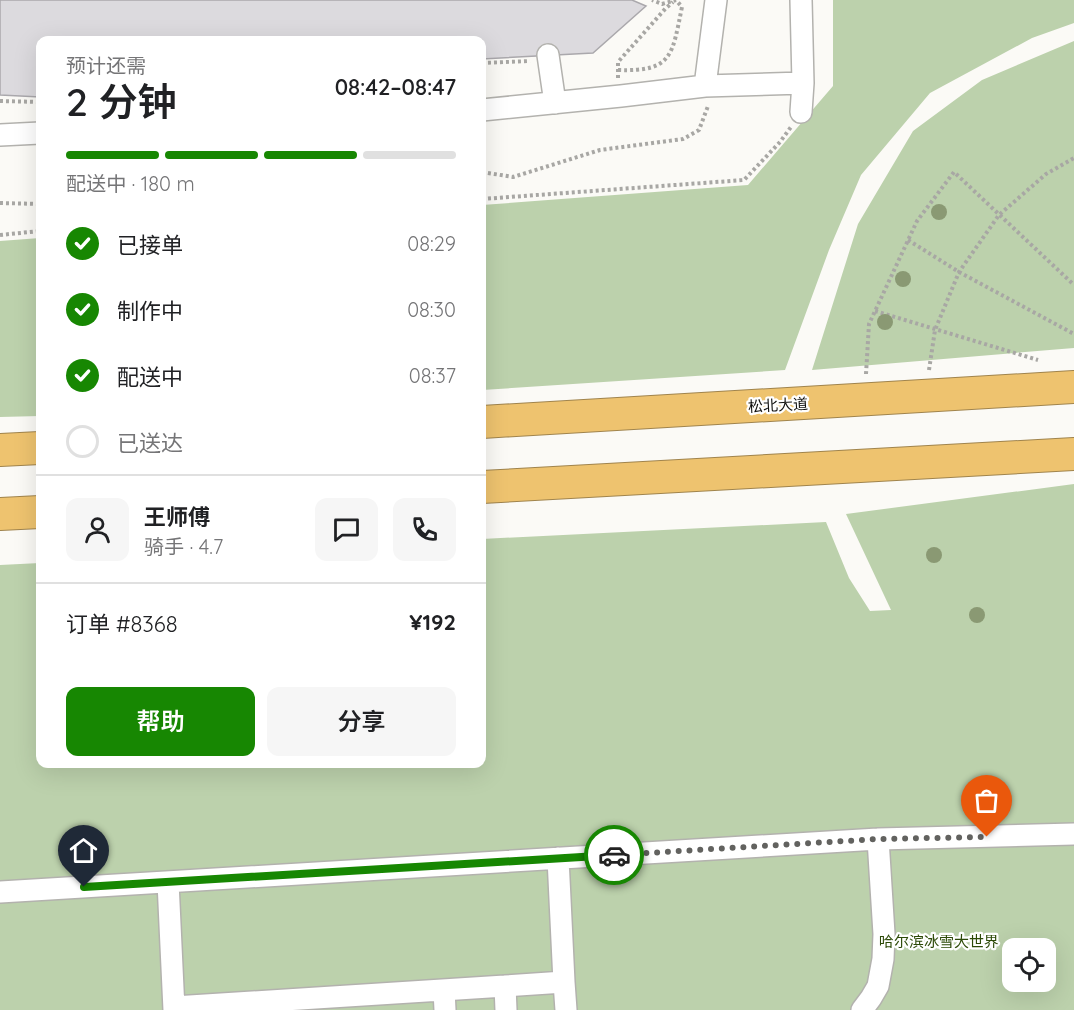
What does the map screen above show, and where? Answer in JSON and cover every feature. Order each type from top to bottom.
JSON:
[{"type":"highway","name":"松北大道","points":[[486,422],[1074,387]]},
{"type":"highway","points":[[0,450],[36,448]]},
{"type":"highway","points":[[486,487],[1074,454]]},
{"type":"highway","points":[[0,514],[36,512]]},
{"type":"street","points":[[705,86],[716,0]]},
{"type":"street","points":[[801,0],[803,83],[801,112]]},
{"type":"street","points":[[549,58],[555,103]]},
{"type":"street","points":[[486,110],[705,86],[803,83]]},
{"type":"street","points":[[0,135],[36,133]]},
{"type":"street","points":[[0,892],[878,839],[1074,834]]},
{"type":"street","points":[[862,1010],[878,986],[883,959],[884,934],[878,839]]},
{"type":"street","points":[[558,858],[566,1010]]},
{"type":"street","points":[[168,882],[174,1009],[445,1000],[505,986],[564,982]]},
{"type":"street","points":[[505,986],[506,1010]]},
{"type":"path","points":[[652,0],[662,4],[676,0]]},
{"type":"path","points":[[621,96],[618,62],[666,8],[676,0]]},
{"type":"path","points":[[618,70],[654,68],[666,61],[675,42],[682,7],[676,0]]},
{"type":"path","points":[[486,63],[549,58]]},
{"type":"path","points":[[486,173],[513,177],[600,150],[683,139],[699,130],[708,106],[705,86]]},
{"type":"path","points":[[0,101],[36,102]]},
{"type":"path","points":[[486,199],[744,180],[780,142],[801,112]]},
{"type":"path","points":[[929,370],[935,330],[959,272],[999,215],[1046,174],[1074,158]]},
{"type":"path","points":[[866,375],[869,324],[917,221],[954,172],[1074,285]]},
{"type":"path","points":[[0,202],[36,204]]},
{"type":"path","points":[[0,235],[36,231]]},
{"type":"path","points":[[908,240],[959,272],[1074,334]]},
{"type":"path","points":[[875,311],[1038,360]]},
{"type":"green space","points":[[833,0],[1074,0],[1074,23],[1032,38],[930,93],[861,175],[829,250],[785,370],[486,390],[486,205],[748,185],[833,86]]},
{"type":"green space","points":[[1074,41],[1074,348],[812,370],[858,224],[913,131],[982,80]]},
{"type":"green space","points":[[36,238],[36,416],[0,417],[0,241]]},
{"type":"green space","name":"哈尔滨冰雪大世界","points":[[1074,484],[1074,1010],[0,1010],[0,565],[36,563],[36,768],[486,768],[486,539],[826,522],[849,578],[870,611],[891,610],[846,514]]},
{"type":"building","points":[[0,0],[632,0],[646,6],[593,53],[486,59],[486,36],[36,36],[36,97],[0,95]]},
{"type":"way so far","points":[[614,855],[878,839],[987,837]]},
{"type":"route","points":[[84,887],[614,855]]}]
